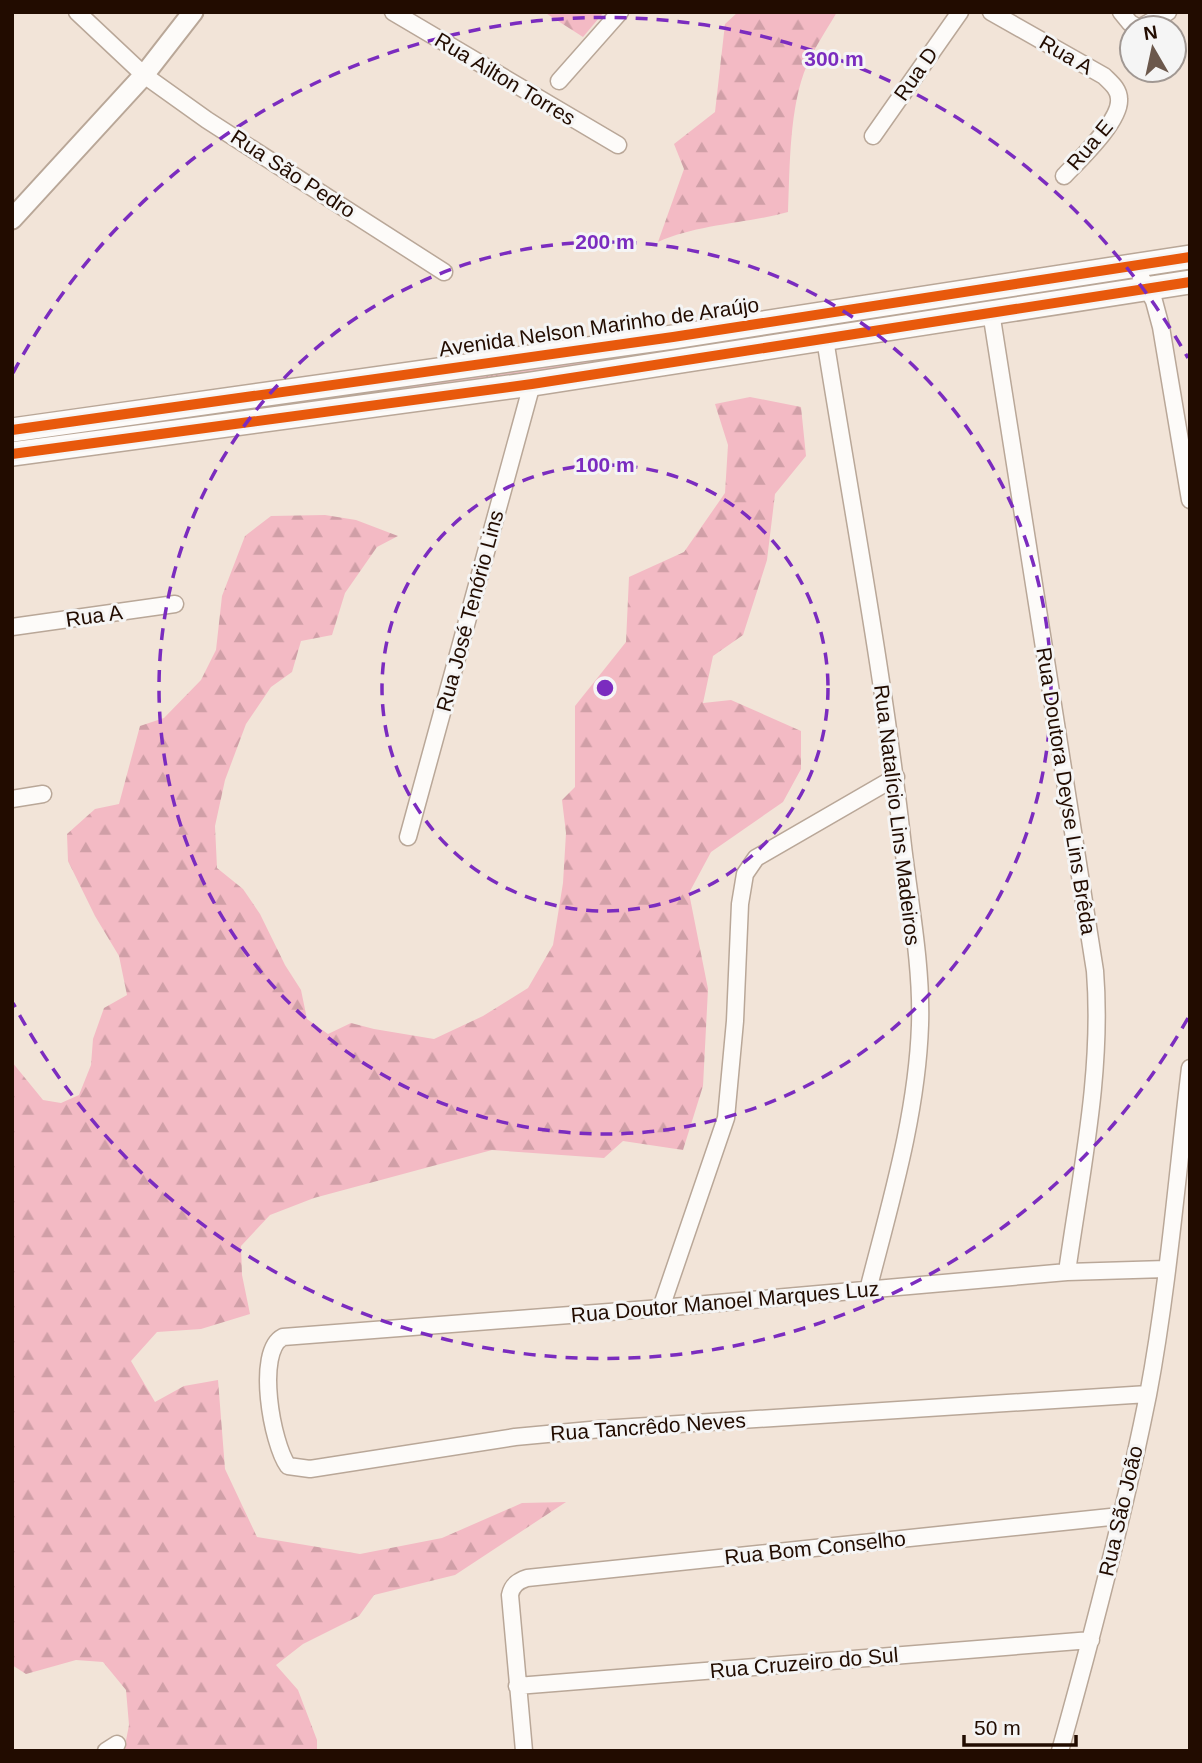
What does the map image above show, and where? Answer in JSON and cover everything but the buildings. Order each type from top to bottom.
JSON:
[{"type":"main road","name":"Avenida Nelson Marinho de Araújo","points":[[12,430],[673,337],[1190,257]]},
{"type":"main road","points":[[12,454],[532,384],[1190,282]]},
{"type":"main road","points":[[673,337],[676,362]]},
{"type":"main road","points":[[236,398],[233,409],[236,424]]},
{"type":"street","name":"Rua São Pedro","points":[[77,12],[144,75],[207,120],[444,272]]},
{"type":"street","points":[[12,219],[144,75],[193,12]]},
{"type":"street","name":"Rua Ailton Torres","points":[[393,12],[618,145]]},
{"type":"street","points":[[559,81],[620,12]]},
{"type":"street","name":"Rua D","points":[[873,136],[960,12]]},
{"type":"street","name":"Rua A","points":[[991,12],[1104,76]]},
{"type":"street","name":"Rua E","points":[[1064,176],[1103,133],[1118,111],[1116,88],[1104,76]]},
{"type":"street","points":[[1135,265],[1154,302],[1161,327],[1190,500]]},
{"type":"street","name":"Rua Doutora Deyse Lins Brêda","points":[[991,312],[1097,993],[1097,1064],[1067,1272]]},
{"type":"street","name":"Rua Natalício Lins Madeiros","points":[[825,339],[896,777],[917,970],[920,1024],[917,1068],[898,1174],[868,1290]]},
{"type":"street","name":"Rua José Tenório Lins","points":[[408,837],[532,384]]},
{"type":"street","name":"Rua A","points":[[12,627],[175,604]]},
{"type":"street","points":[[661,1307],[726,1118],[735,1021],[740,904],[745,874],[756,858],[896,777]]},
{"type":"street","points":[[12,799],[43,794]]},
{"type":"street","name":"Rua São João","points":[[1060,1751],[1091,1640],[1148,1394],[1190,1069]]},
{"type":"street","name":"Rua Doutor Manoel Marques Luz","points":[[283,1337],[1067,1272],[1166,1269]]},
{"type":"street","name":"Rua Tancrêdo Neves","points":[[283,1337],[278,1339],[273,1348],[267,1376],[277,1443],[288,1466],[310,1469],[515,1437],[601,1429],[1148,1394]]},
{"type":"street","name":"Rua Bom Conselho","points":[[517,1686],[510,1595],[512,1587],[527,1578],[1120,1516]]},
{"type":"street","name":"Rua Cruzeiro do Sul","points":[[517,1686],[1091,1640]]},
{"type":"street","points":[[517,1686],[524,1751]]},
{"type":"green space","points":[[544,12],[604,12],[583,37]]},
{"type":"green space","points":[[738,12],[837,12],[817,45],[801,82],[792,137],[788,212],[689,231],[658,242],[684,169],[674,144],[715,112],[725,24]]},
{"type":"green space","points":[[1130,273],[1135,277],[1134,283],[682,352],[681,344]]},
{"type":"green space","points":[[659,347],[666,350],[668,355],[242,412],[241,406]]},
{"type":"green space","points":[[750,397],[801,407],[806,456],[775,494],[767,560],[743,635],[713,656],[703,703],[731,700],[801,731],[801,769],[783,802],[711,852],[689,893],[708,989],[703,1086],[683,1150],[623,1141],[604,1158],[492,1150],[314,1198],[270,1215],[241,1246],[242,1275],[250,1314],[201,1329],[157,1332],[131,1361],[155,1402],[184,1386],[218,1380],[225,1469],[257,1537],[360,1554],[442,1538],[522,1503],[566,1502],[455,1575],[374,1595],[359,1616],[303,1644],[276,1665],[298,1690],[317,1740],[317,1751],[124,1751],[129,1725],[126,1690],[103,1662],[76,1660],[26,1674],[12,1665],[12,1062],[43,1100],[61,1103],[79,1095],[91,1065],[93,1039],[104,1008],[127,995],[119,956],[95,916],[68,861],[67,834],[95,809],[119,804],[140,726],[164,718],[201,680],[216,650],[222,596],[245,536],[271,516],[325,515],[356,520],[398,536],[377,547],[345,593],[332,635],[301,641],[292,672],[271,687],[246,724],[225,780],[215,826],[217,868],[243,889],[260,914],[285,965],[301,990],[307,1019],[328,1034],[351,1023],[434,1039],[483,1016],[528,988],[553,945],[563,883],[566,833],[562,800],[575,787],[575,706],[626,642],[629,577],[684,552],[725,493],[728,445],[715,404]]},
{"type":"cycle path","points":[[12,430],[673,337],[1190,257]]},
{"type":"cycle path","points":[[12,454],[532,384],[1190,282]]}]
